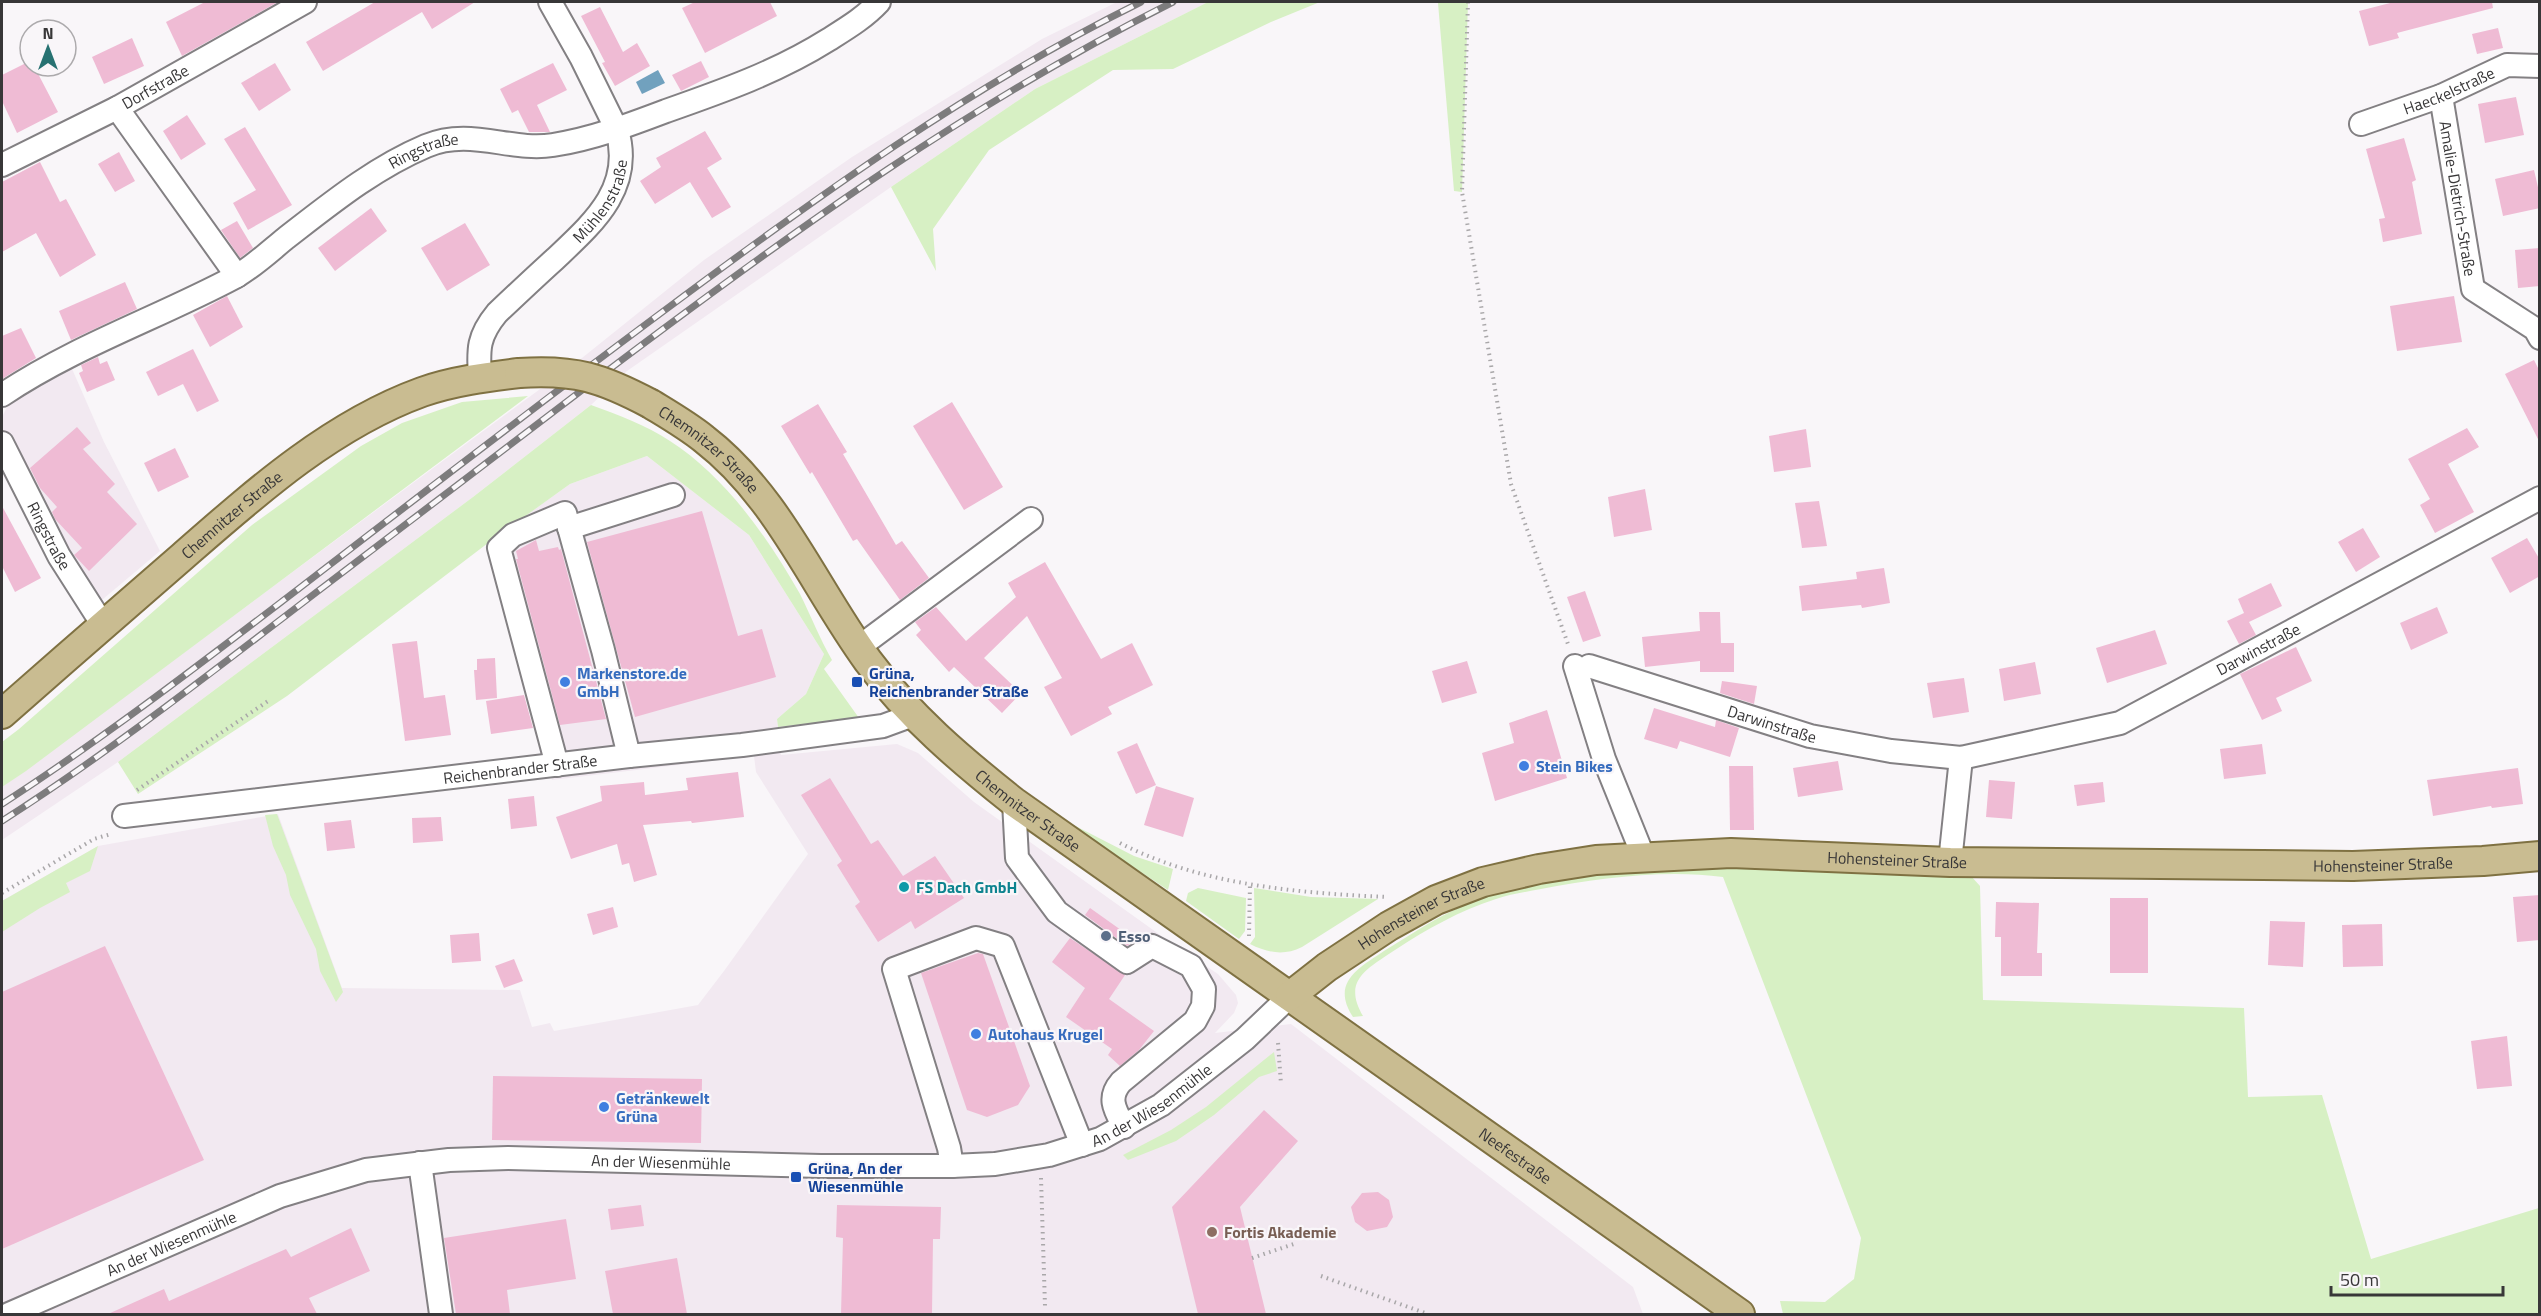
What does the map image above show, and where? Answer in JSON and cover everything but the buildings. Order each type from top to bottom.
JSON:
[{"type":"main road","name":"Chemnitzer Straße","points":[[2,714],[247,501],[296,463],[351,426],[420,393],[480,378],[549,371],[572,372],[619,387],[651,404],[706,440],[740,473],[767,505],[859,647],[914,715],[967,764],[1014,802],[1290,996]]},
{"type":"main road","name":"Hohensteiner Straße","points":[[1290,996],[1372,937],[1436,900],[1483,882],[1539,869],[1596,860],[1731,853],[1950,862],[2354,866],[2482,861],[2540,856]]},
{"type":"main road","name":"Neefestraße","points":[[1290,996],[1740,1314]]},
{"type":"street","name":"Dorfstraße","points":[[2,165],[117,108],[305,2]]},
{"type":"street","name":"Mühlenstraße","points":[[480,378],[479,343],[486,327],[497,313],[585,231],[607,204],[619,175],[621,143],[617,130],[581,57],[550,2]]},
{"type":"street","name":"Ringstraße","points":[[2,395],[36,372],[93,343],[237,276],[367,178],[427,146],[443,140],[462,139],[499,141],[537,147],[552,146],[617,130],[747,83],[795,60],[864,18],[879,2]]},
{"type":"street","name":"Haeckelstraße","points":[[2361,124],[2441,96],[2507,65],[2540,66]]},
{"type":"street","name":"Amalie-Dietrich-Straße","points":[[2441,96],[2473,289],[2535,329],[2540,338]]},
{"type":"street","points":[[117,108],[237,276]]},
{"type":"street","name":"Ringstraße","points":[[2,443],[59,556],[103,625]]},
{"type":"street","points":[[569,528],[673,495]]},
{"type":"street","name":"Darwinstraße","points":[[1582,666],[1810,736],[1891,751],[1961,758],[2120,723],[2540,498]]},
{"type":"street","points":[[557,765],[499,548],[513,535],[565,513],[603,650],[629,756]]},
{"type":"street","points":[[859,647],[1031,519]]},
{"type":"street","points":[[1582,666],[1604,759],[1644,858]]},
{"type":"street","name":"Reichenbrander Straße","points":[[124,816],[629,756],[742,745],[883,726],[914,715]]},
{"type":"street","points":[[1950,862],[1961,758]]},
{"type":"street","points":[[1014,802],[1017,858],[1057,912],[1127,962],[1152,946],[1191,966],[1204,989],[1203,1006],[1196,1021],[1113,1090],[1112,1103],[1124,1127]]},
{"type":"street","points":[[952,1166],[949,1148],[894,969],[976,938],[1003,946],[1082,1145]]},
{"type":"street","name":"An der Wiesenmühle","points":[[9,1314],[280,1196],[366,1170],[420,1163],[508,1158],[821,1166],[952,1166],[995,1164],[1082,1145],[1124,1127],[1161,1105],[1245,1040],[1290,996]]},
{"type":"street","points":[[420,1163],[441,1314]]},
{"type":"path","points":[[1468,2],[1462,192],[1511,484],[1582,666]]},
{"type":"path","points":[[2,893],[94,839],[110,835],[124,816],[123,800],[272,699]]},
{"type":"path","points":[[1115,840],[1179,868],[1250,884],[1312,894],[1389,897]]},
{"type":"path","points":[[1245,941],[1249,935],[1250,884]]},
{"type":"path","points":[[1278,1043],[1282,1069],[1281,1084]]},
{"type":"path","points":[[1037,1156],[1041,1181],[1045,1306]]},
{"type":"path","points":[[1252,1258],[1297,1243]]},
{"type":"path","points":[[1321,1276],[1428,1314]]},
{"type":"shaded area","points":[[1117,2],[1208,2],[1035,89],[891,187],[627,371],[591,405],[473,497],[118,762],[2,840],[2,787],[582,358],[704,260],[852,157],[1042,39]]},
{"type":"shaded area","points":[[69,362],[104,442],[160,551],[103,599],[97,600],[6,441],[2,430],[2,417],[10,401]]},
{"type":"shaded area","points":[[647,456],[749,535],[824,654],[806,694],[777,719],[781,755],[897,744],[918,753],[974,802],[1218,974],[1236,995],[1238,1003],[1234,1013],[1215,1033],[1291,1024],[1633,1287],[1643,1314],[2,1314],[2,901],[98,846],[278,814],[342,988],[520,990],[532,1027],[550,1023],[554,1031],[698,1005],[724,971],[808,854],[756,772],[754,756],[552,780],[488,543],[570,484]]},
{"type":"green space","points":[[1208,2],[1320,2],[1271,22],[1173,69],[1113,70],[989,150],[933,229],[936,271],[891,187],[1035,89]]},
{"type":"green space","points":[[1435,2],[1468,2],[1462,192],[1454,191],[1438,3]]},
{"type":"green space","points":[[528,396],[2,787],[2,742],[252,525],[361,446],[402,423],[462,402]]},
{"type":"green space","points":[[591,405],[661,435],[690,456],[727,490],[760,530],[800,594],[832,660],[824,669],[859,718],[778,727],[777,719],[806,694],[824,654],[749,535],[647,456],[570,484],[488,543],[287,696],[138,794],[118,762],[473,497]]},
{"type":"green space","points":[[277,814],[343,992],[336,1002],[320,971],[316,949],[290,895],[286,875],[273,846],[265,815]]},
{"type":"green space","points":[[1058,817],[1134,856],[1173,869],[1168,890]]},
{"type":"green space","points":[[98,846],[90,871],[66,883],[70,892],[2,932],[2,901]]},
{"type":"green space","points":[[1714,865],[1971,876],[1980,886],[1983,1000],[2244,1008],[2248,1097],[2322,1095],[2371,1259],[2539,1208],[2539,1314],[1783,1314],[1780,1301],[1825,1302],[1854,1279],[1861,1238],[1723,877],[1655,874],[1608,878],[1512,894],[1496,899],[1469,909],[1431,928],[1367,970],[1357,984],[1355,993],[1363,1016],[1353,1017],[1347,1005],[1346,986],[1357,971],[1413,933],[1463,906],[1524,886],[1555,880],[1618,872]]},
{"type":"green space","points":[[1198,888],[1246,898],[1245,931],[1239,939],[1186,901],[1188,893]]},
{"type":"green space","points":[[1254,888],[1311,897],[1378,899],[1302,947],[1289,952],[1276,952],[1263,950],[1250,944],[1255,937]]},
{"type":"green space","points":[[1274,1052],[1277,1071],[1259,1077],[1214,1115],[1176,1141],[1128,1160],[1123,1155],[1171,1130],[1206,1107]]},
{"type":"water","points":[[658,70],[665,83],[642,94],[636,82]]},
{"type":"railway","points":[[2,804],[151,700],[480,449],[837,185],[955,107],[1016,70],[1141,2]]},
{"type":"railway","points":[[2,821],[84,766],[164,708],[619,362],[820,216],[888,169],[1027,82],[1173,2]]},
{"type":"place","name":"Markenstore.de GmbH","points":[[565,682]]},
{"type":"place","name":"Grüna, Reichenbrander Straße","points":[[857,682]]},
{"type":"place","name":"Stein Bikes","points":[[1524,766]]},
{"type":"place","name":"FS Dach GmbH","points":[[904,887]]},
{"type":"place","name":"Esso","points":[[1106,936]]},
{"type":"place","name":"Autohaus Krugel","points":[[976,1034]]},
{"type":"place","name":"Getränkewelt Grüna","points":[[604,1107]]},
{"type":"place","name":"Grüna, An der Wiesenmühle","points":[[796,1177]]},
{"type":"place","name":"Fortis Akademie","points":[[1212,1232]]}]
